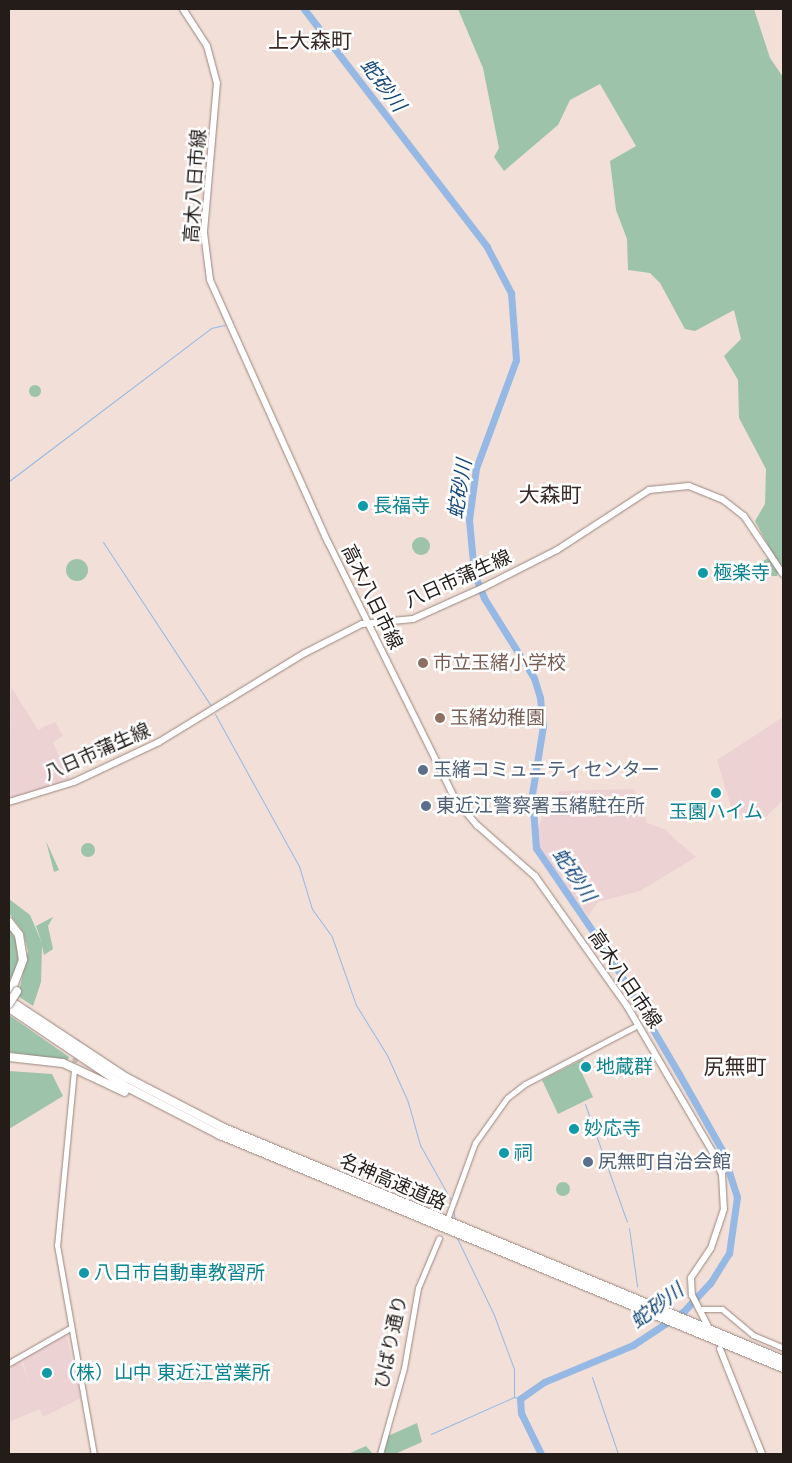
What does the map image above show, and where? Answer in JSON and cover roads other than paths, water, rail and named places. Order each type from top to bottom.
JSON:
[{"type":"highway","points":[[9,917],[26,947],[15,990],[9,1004]]},
{"type":"highway","points":[[9,922],[22,947],[15,990],[9,998]]},
{"type":"highway","name":"名神高速道路","points":[[9,998],[91,1056],[184,1110],[591,1285]]},
{"type":"highway","name":"名神高速道路","points":[[9,1008],[123,1085],[220,1135],[680,1321],[783,1360]]},
{"type":"highway","points":[[9,1057],[40,1058],[86,1071],[220,1135]]},
{"type":"highway","name":"名神高速道路","points":[[680,1321],[783,1368]]},
{"type":"main road","name":"高木八日市線","points":[[183,9],[207,46],[217,83],[204,233],[210,280],[367,622],[463,810],[535,876],[638,1025],[722,1174],[722,1220],[691,1278],[692,1295],[708,1326]]},
{"type":"main road","name":"八日市蒲生線","points":[[9,802],[74,782],[159,742],[305,652],[367,622],[413,619],[474,592],[557,550],[636,495],[673,485],[702,489],[733,506],[783,574]]},
{"type":"main road","points":[[720,1349],[762,1454]]},
{"type":"street","points":[[448,1217],[478,1136],[506,1098],[638,1025]]},
{"type":"street","points":[[74,1070],[56,1237],[70,1328],[94,1454]]},
{"type":"street","name":"ひばり通り","points":[[380,1454],[404,1368],[418,1288],[438,1238]]},
{"type":"street","points":[[700,1310],[722,1309],[753,1335],[783,1348]]},
{"type":"street","points":[[9,1363],[70,1328]]},
{"type":"water","points":[[764,563],[770,574],[750,574],[749,570]]},
{"type":"waterway","name":"蛇砂川","points":[[304,9],[487,247],[511,293],[516,360],[476,468],[469,520],[474,573],[484,598],[534,678],[540,698],[543,726],[532,794],[536,848],[609,955],[679,1074],[722,1150],[737,1197],[729,1253],[710,1283],[683,1312],[633,1345],[544,1382],[520,1399],[521,1413],[541,1454]]},
{"type":"waterway","points":[[9,481],[211,328],[225,325]]},
{"type":"waterway","points":[[103,542],[211,706]]},
{"type":"waterway","points":[[215,714],[299,866],[312,909],[332,937],[356,1005],[387,1055],[408,1102],[420,1145],[451,1200]]},
{"type":"waterway","points":[[585,1104],[627,1222]]},
{"type":"waterway","points":[[453,1209],[455,1220]]},
{"type":"waterway","points":[[629,1228],[637,1286]]},
{"type":"waterway","points":[[456,1236],[494,1315],[514,1369],[514,1397],[520,1399]]},
{"type":"waterway","points":[[592,1377],[618,1454]]},
{"type":"waterway","points":[[431,1434],[514,1397]]},
{"type":"tunnel","points":[[74,1070],[77,1039]]},
{"type":"place","name":"長福寺","points":[[363,506]]},
{"type":"place","name":"極楽寺","points":[[703,573]]},
{"type":"place","name":"市立玉緒小学校","points":[[423,663]]},
{"type":"place","name":"玉緒幼稚園","points":[[440,718]]},
{"type":"place","name":"玉緒コミュニティセンター","points":[[423,770]]},
{"type":"place","name":"玉園ハイム","points":[[716,793]]},
{"type":"place","name":"東近江警察署玉緒駐在所","points":[[426,806]]},
{"type":"place","name":"地蔵群","points":[[586,1067]]},
{"type":"place","name":"妙応寺","points":[[574,1129]]},
{"type":"place","name":"祠","points":[[504,1153]]},
{"type":"place","name":"尻無町自治会館","points":[[588,1162]]},
{"type":"place","name":"八日市自動車教習所","points":[[84,1273]]},
{"type":"place","name":"（株）山中 東近江営業所","points":[[47,1373]]},
{"type":"district","name":"上大森町","points":[[310,41]]},
{"type":"district","name":"大森町","points":[[550,495]]},
{"type":"district","name":"尻無町","points":[[735,1067]]}]
